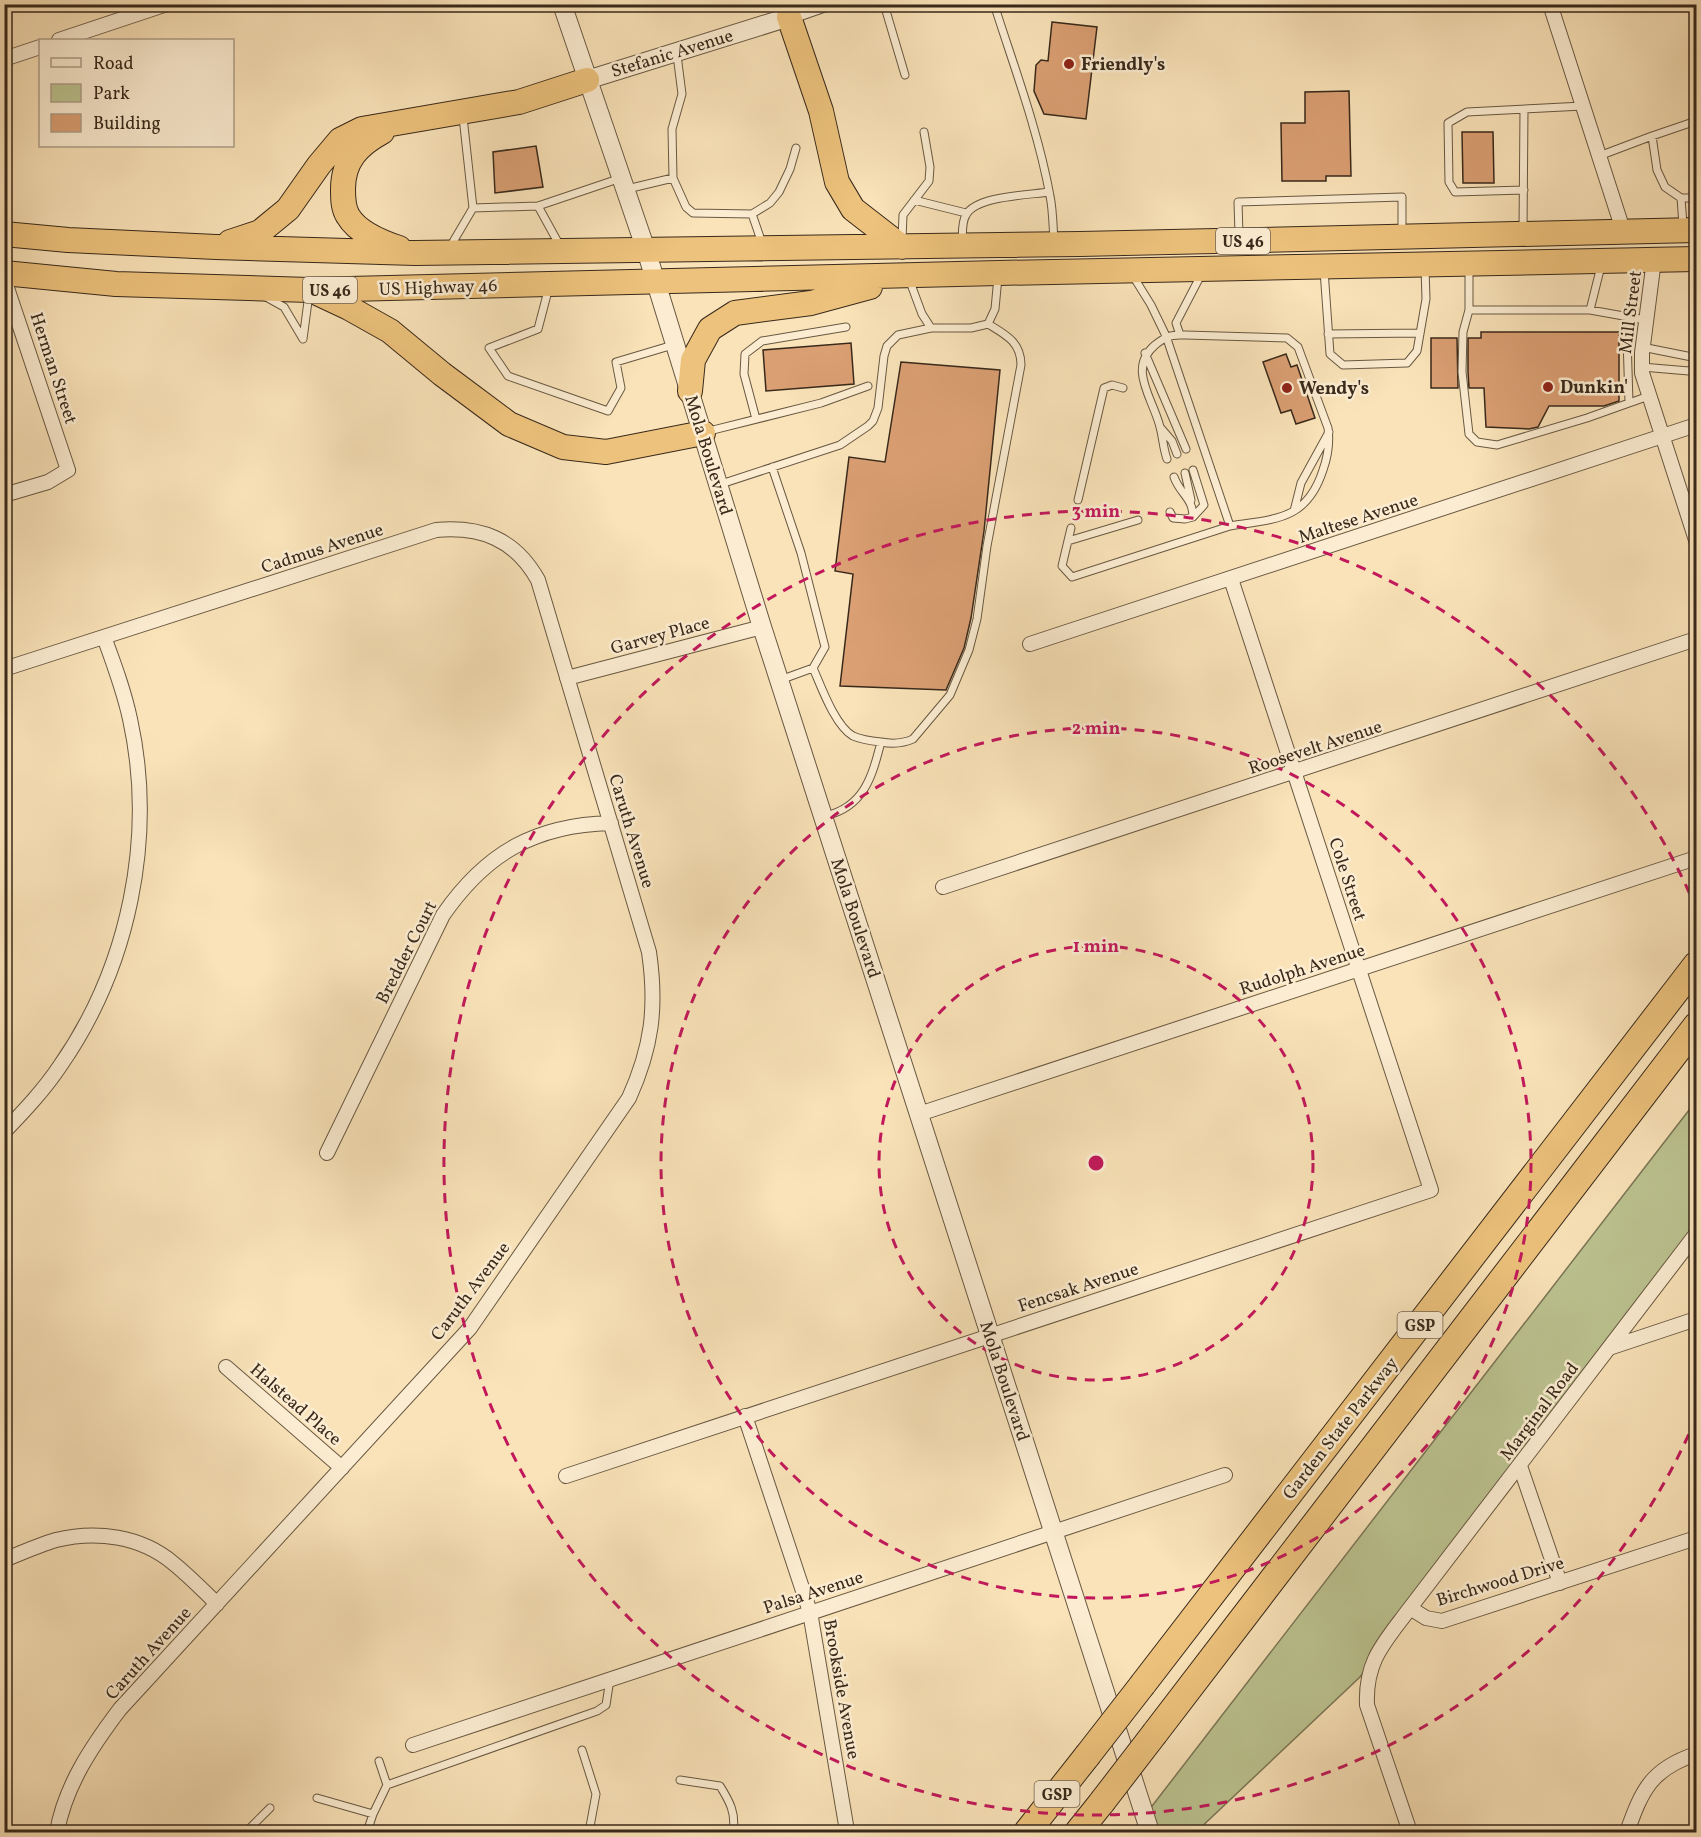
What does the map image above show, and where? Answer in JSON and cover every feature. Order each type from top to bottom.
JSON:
[{"type":"highway","points":[[789,17],[821,111],[837,182],[853,209],[902,247]]},
{"type":"highway","points":[[216,247],[260,232],[288,210],[319,165],[340,140],[362,129],[519,102],[587,80]]},
{"type":"highway","points":[[400,122],[367,140],[351,157],[345,169],[342,202],[348,217],[361,229],[381,242],[415,253]]},
{"type":"highway","name":"US 46","points":[[646,250],[1239,241],[1690,230]]},
{"type":"highway","name":"US Highway 46","points":[[4,234],[68,240],[216,247],[415,253],[646,250]]},
{"type":"highway","name":"US 46","points":[[656,281],[1696,259]]},
{"type":"highway","name":"US Highway 46","points":[[4,273],[116,284],[309,290],[656,281]]},
{"type":"highway","points":[[690,391],[693,360],[710,329],[735,313],[811,303],[908,276]]},
{"type":"highway","points":[[309,290],[349,308],[390,331],[442,374],[509,424],[563,447],[606,452],[703,433]]},
{"type":"highway","name":"Garden State Parkway","points":[[1028,1833],[1696,965]]},
{"type":"highway","name":"Garden State Parkway","points":[[1078,1833],[1696,1026]]},
{"type":"street","points":[[62,39],[167,4]]},
{"type":"street","name":"Mola Boulevard","points":[[562,4],[656,281],[779,681],[1150,1833]]},
{"type":"street","name":"Stefanic Avenue","points":[[587,80],[826,4]]},
{"type":"street","points":[[1550,4],[1624,233]]},
{"type":"street","points":[[4,59],[39,47]]},
{"type":"street","name":"Mill Street","points":[[1654,260],[1642,346],[1642,373],[1696,540]]},
{"type":"street","name":"Herman Street","points":[[4,279],[68,470],[48,482],[4,495]]},
{"type":"street","name":"Maltese Avenue","points":[[1030,644],[1696,425]]},
{"type":"street","name":"Cadmus Avenue","points":[[4,669],[436,530],[458,528],[484,532],[503,541],[518,553],[532,570],[538,580],[567,678]]},
{"type":"street","name":"Cole Street","points":[[1231,579],[1431,1190]]},
{"type":"street","name":"Garvey Place","points":[[567,678],[762,627]]},
{"type":"street","points":[[4,1132],[38,1095],[81,1033],[102,991],[119,947],[130,901],[137,854],[139,807],[137,767],[126,701],[104,636]]},
{"type":"street","name":"Roosevelt Avenue","points":[[943,887],[1696,639]]},
{"type":"street","name":"Caruth Avenue","points":[[57,1833],[60,1814],[76,1777],[96,1742],[120,1709],[470,1328],[630,1098],[649,1044],[654,1011],[649,952],[567,678]]},
{"type":"street","name":"Bredder Court","points":[[327,1153],[443,915],[460,891],[483,867],[507,850],[534,837],[559,828],[611,823]]},
{"type":"street","name":"Rudolph Avenue","points":[[919,1114],[1696,858]]},
{"type":"street","name":"Fencsak Avenue","points":[[566,1476],[1431,1190]]},
{"type":"street","name":"Marginal Road","points":[[1410,1608],[1696,1234]]},
{"type":"street","points":[[1609,1348],[1696,1319]]},
{"type":"street","name":"Halstead Place","points":[[226,1367],[342,1468]]},
{"type":"street","name":"Brookside Avenue","points":[[745,1416],[810,1612],[846,1833]]},
{"type":"street","points":[[1520,1466],[1560,1583]]},
{"type":"street","name":"Palsa Avenue","points":[[413,1745],[1225,1476]]},
{"type":"street","points":[[4,1560],[54,1540],[100,1535],[124,1539],[150,1548],[172,1562],[217,1604]]},
{"type":"street","name":"Birchwood Drive","points":[[1410,1608],[1426,1618],[1442,1621],[1696,1538]]},
{"type":"street","points":[[1410,1608],[1382,1645],[1366,1684],[1367,1705],[1410,1833]]},
{"type":"street","points":[[1627,1833],[1644,1790],[1658,1774],[1675,1761],[1696,1754]]},
{"type":"lane","points":[[884,4],[905,75]]},
{"type":"lane","points":[[994,4],[1030,115],[1049,192],[1054,244]]},
{"type":"lane","points":[[676,52],[682,94],[672,129],[673,178],[690,211],[752,214],[770,202],[779,192],[790,169],[796,148]]},
{"type":"lane","points":[[1524,190],[1455,192],[1449,182],[1448,123],[1467,112],[1583,106]]},
{"type":"lane","points":[[1523,235],[1524,110]]},
{"type":"lane","points":[[446,253],[473,208],[463,111]]},
{"type":"lane","points":[[1599,156],[1696,121]]},
{"type":"lane","points":[[902,247],[903,215],[929,181],[930,167],[924,132]]},
{"type":"lane","points":[[1652,136],[1657,170],[1665,187],[1681,198],[1696,198]]},
{"type":"lane","points":[[473,208],[538,206],[623,184],[673,178]]},
{"type":"lane","points":[[962,246],[964,219],[966,213],[972,208],[987,201],[1049,192]]},
{"type":"lane","points":[[1239,241],[1238,202],[1402,197],[1402,237]]},
{"type":"lane","points":[[1681,198],[1690,230]]},
{"type":"lane","points":[[914,201],[966,213]]},
{"type":"lane","points":[[538,206],[563,251]]},
{"type":"lane","points":[[752,214],[764,248]]},
{"type":"lane","points":[[1590,310],[1602,261]]},
{"type":"lane","points":[[1469,264],[1468,310],[1463,332],[1461,372],[1469,434],[1477,442],[1497,445],[1587,418],[1649,396]]},
{"type":"lane","points":[[1324,267],[1330,354],[1343,364],[1407,363],[1417,351],[1426,299],[1425,265]]},
{"type":"lane","points":[[1180,335],[1176,323],[1204,270]]},
{"type":"lane","points":[[1130,271],[1151,304],[1166,336],[1230,526]]},
{"type":"lane","points":[[988,324],[995,309],[999,273]]},
{"type":"lane","points":[[908,276],[922,314],[931,328]]},
{"type":"lane","points":[[550,285],[538,329],[489,348],[508,376],[608,411],[621,388],[616,362],[675,344]]},
{"type":"lane","points":[[252,288],[284,307],[303,339],[309,290]]},
{"type":"lane","points":[[1468,310],[1590,310],[1646,320]]},
{"type":"lane","points":[[1629,403],[1627,359],[1630,318]]},
{"type":"lane","points":[[718,485],[840,445],[868,426],[879,408],[884,356],[891,340],[905,333],[931,328],[970,328],[988,324],[1015,343],[1019,350],[1021,365],[987,546],[974,632],[963,667],[950,695],[913,739],[901,743],[863,739],[851,735],[836,717],[813,668]]},
{"type":"lane","points":[[756,419],[744,374],[745,354],[762,341],[846,327]]},
{"type":"lane","points":[[1329,334],[1420,333]]},
{"type":"lane","points":[[1071,528],[1062,566],[1072,577],[1230,526],[1277,519],[1294,511],[1309,500],[1321,478],[1329,450],[1329,432],[1298,347],[1287,338],[1180,335],[1166,336],[1145,353],[1141,366],[1160,428],[1161,445],[1167,459]]},
{"type":"lane","points":[[1642,346],[1692,357],[1696,365],[1689,371],[1642,367]]},
{"type":"lane","points":[[1145,353],[1186,449]]},
{"type":"lane","points":[[1078,500],[1104,388],[1112,385],[1123,388]]},
{"type":"lane","points":[[703,433],[821,403],[868,386]]},
{"type":"lane","points":[[1160,428],[1172,441],[1177,454]]},
{"type":"lane","points":[[1294,511],[1301,483],[1329,432]]},
{"type":"lane","points":[[772,467],[801,553],[825,647],[813,668],[779,681]]},
{"type":"lane","points":[[1170,512],[1173,519],[1185,519],[1193,517],[1204,505],[1193,470]]},
{"type":"lane","points":[[1185,473],[1193,517]]},
{"type":"lane","points":[[1174,477],[1178,486],[1191,501]]},
{"type":"lane","points":[[1068,541],[1138,520]]},
{"type":"lane","points":[[823,817],[846,809],[865,789],[881,742]]},
{"type":"lane","points":[[387,1785],[597,1711],[606,1705],[610,1679]]},
{"type":"lane","points":[[582,1750],[596,1794],[589,1833]]},
{"type":"lane","points":[[367,1833],[387,1785],[379,1761]]},
{"type":"lane","points":[[680,1780],[720,1786],[732,1806],[735,1821],[733,1833]]},
{"type":"lane","points":[[317,1798],[373,1814]]},
{"type":"lane","points":[[246,1833],[270,1808]]},
{"type":"green space","points":[[1696,1101],[1696,1238],[1360,1677],[1196,1832],[1132,1832]]},
{"type":"building","points":[[1052,22],[1097,27],[1086,119],[1044,114],[1034,91],[1036,65],[1041,60],[1048,61]]},
{"type":"building","points":[[1349,91],[1351,176],[1326,176],[1326,181],[1282,181],[1281,123],[1305,123],[1305,92]]},
{"type":"building","points":[[1462,132],[1493,132],[1494,183],[1463,183]]},
{"type":"building","points":[[536,146],[543,187],[495,193],[493,152]]},
{"type":"building","points":[[1481,332],[1619,332],[1619,401],[1604,406],[1549,406],[1538,427],[1529,429],[1486,427],[1484,388],[1469,388],[1468,372],[1468,338],[1481,338]]},
{"type":"building","points":[[1431,338],[1457,338],[1458,388],[1431,388]]},
{"type":"building","points":[[851,343],[854,384],[766,391],[763,350]]},
{"type":"building","points":[[1286,354],[1291,367],[1297,365],[1315,418],[1296,424],[1291,410],[1281,413],[1263,362]]},
{"type":"building","points":[[901,362],[1000,370],[984,531],[971,618],[964,648],[946,690],[840,686],[853,574],[835,571],[849,457],[885,462]]},
{"type":"place","name":"Friendly's","points":[[1069,64]]},
{"type":"place","name":"Dunkin'","points":[[1548,387]]},
{"type":"place","name":"Wendy's","points":[[1287,388]]}]
